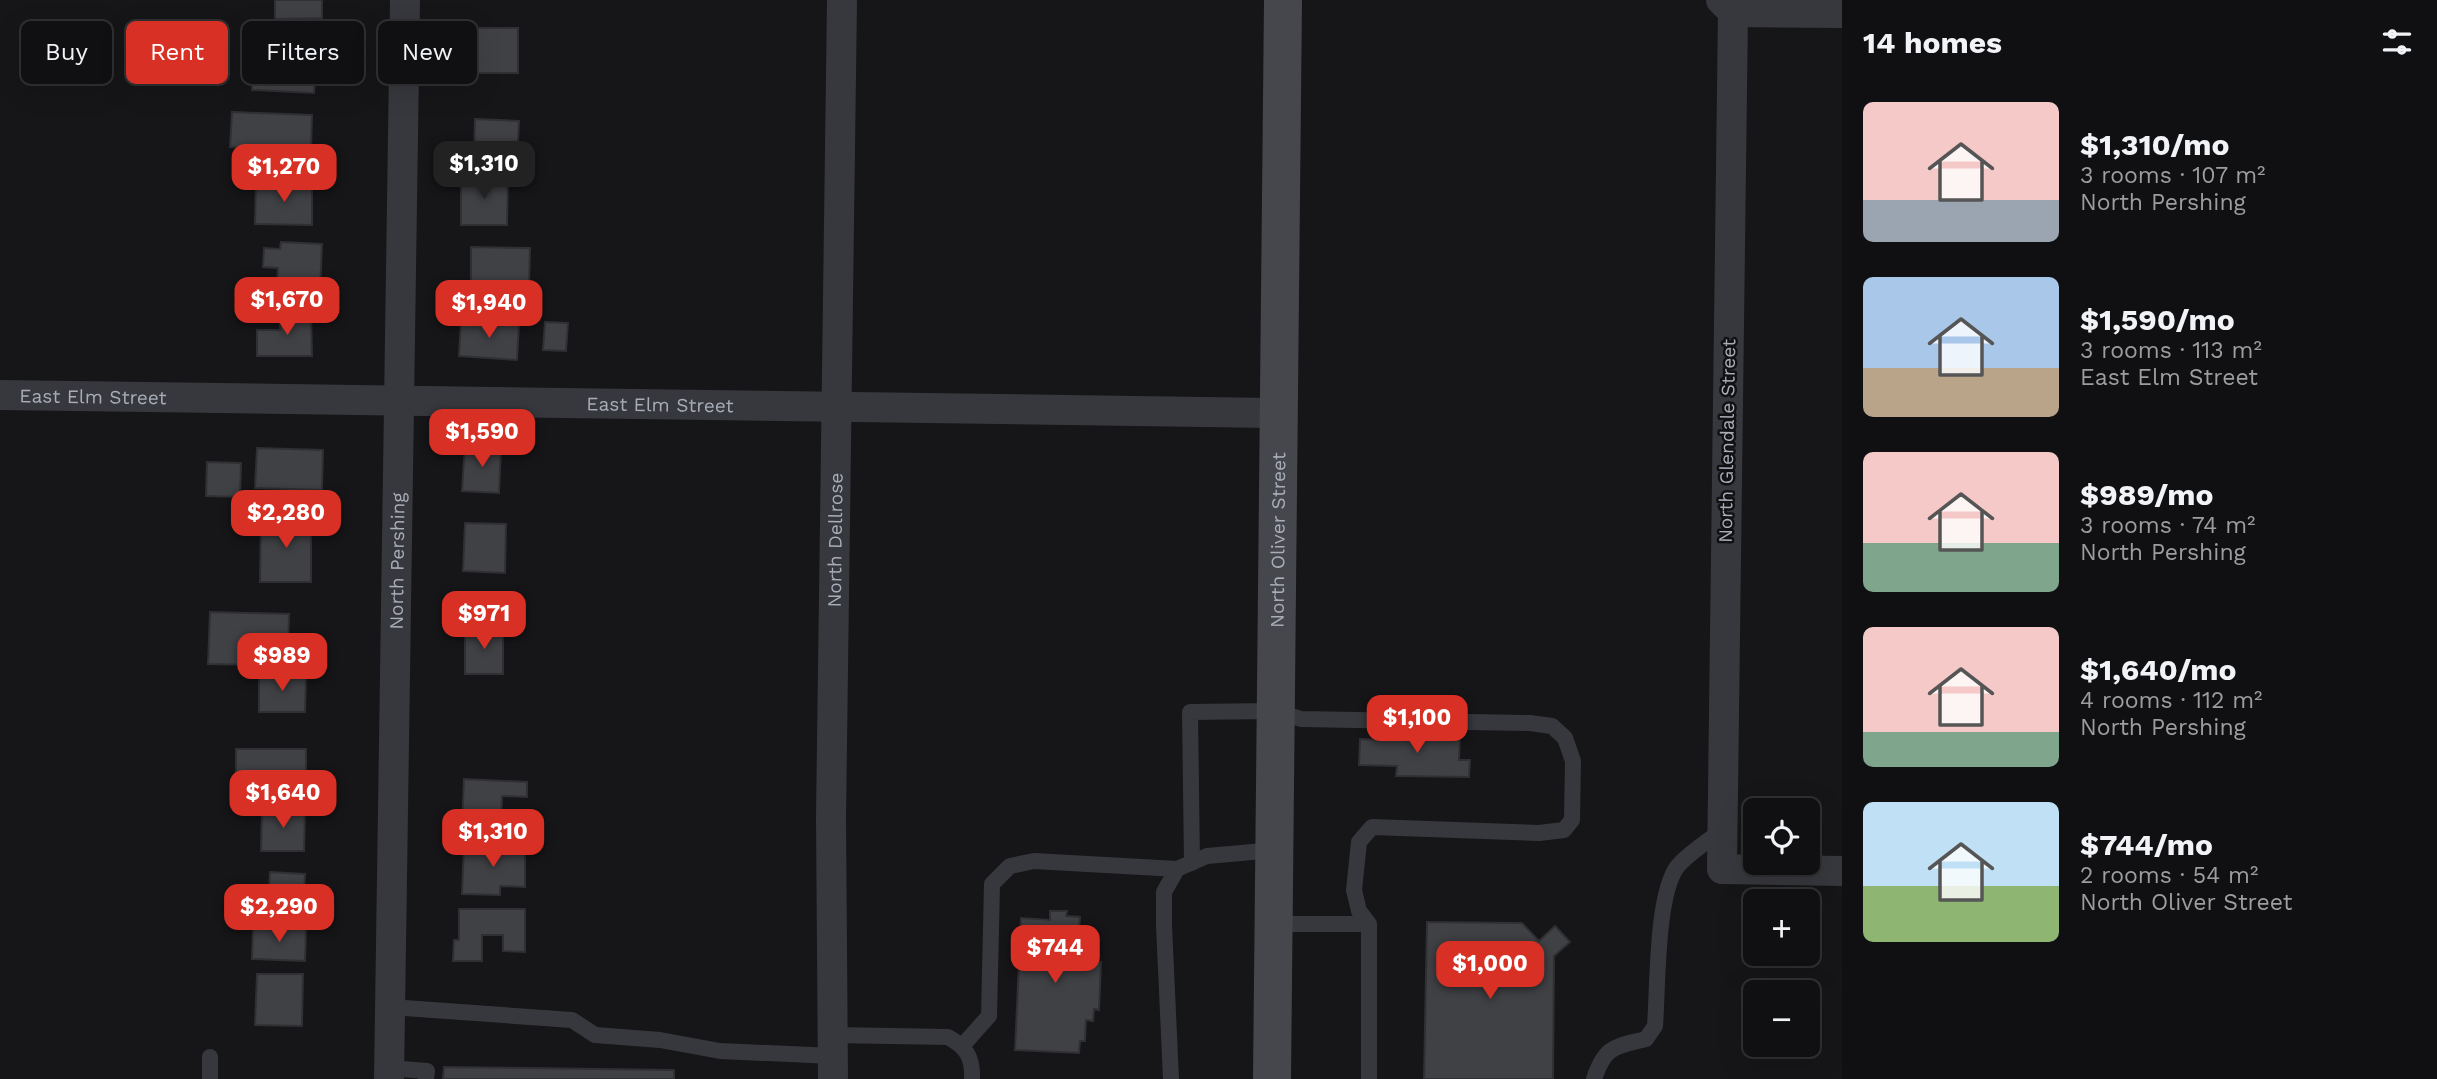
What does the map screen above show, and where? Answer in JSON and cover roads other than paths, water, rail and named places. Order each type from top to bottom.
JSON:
[{"type":"main road","name":"North Oliver Street","points":[[1272,1079],[1283,0]]},
{"type":"street","name":"North Pershing","points":[[389,1074],[405,0]]},
{"type":"street","name":"North Dellrose","points":[[833,1057],[831,818],[842,0]]},
{"type":"street","points":[[1727,6],[1842,13]]},
{"type":"street","name":"North Glendale Street","points":[[1727,6],[1722,869],[1842,871]]},
{"type":"street","name":"East Elm Street","points":[[0,395],[1279,413]]},
{"type":"lane","points":[[1171,1079],[1164,892],[1184,866],[1190,712],[1276,712],[1301,719],[1530,723],[1552,726],[1565,738],[1573,761],[1572,820],[1564,830],[1539,833],[1372,827],[1359,842],[1354,890],[1359,911],[1369,924],[1369,1079]]},
{"type":"lane","points":[[1594,1079],[1601,1058],[1616,1046],[1646,1039],[1655,1026],[1663,912],[1669,883],[1678,866],[1723,829]]},
{"type":"lane","points":[[963,1045],[989,1016],[992,884],[1010,866],[1034,861],[1184,866],[1207,856],[1275,850]]},
{"type":"lane","points":[[1274,925],[1369,924]]},
{"type":"lane","points":[[390,1007],[572,1020],[595,1035],[660,1040],[720,1051],[833,1057],[948,1037],[963,1045],[972,1067],[972,1079]]},
{"type":"lane","points":[[210,1058],[210,1079]]},
{"type":"lane","points":[[389,1074],[426,1071],[426,1079]]}]
